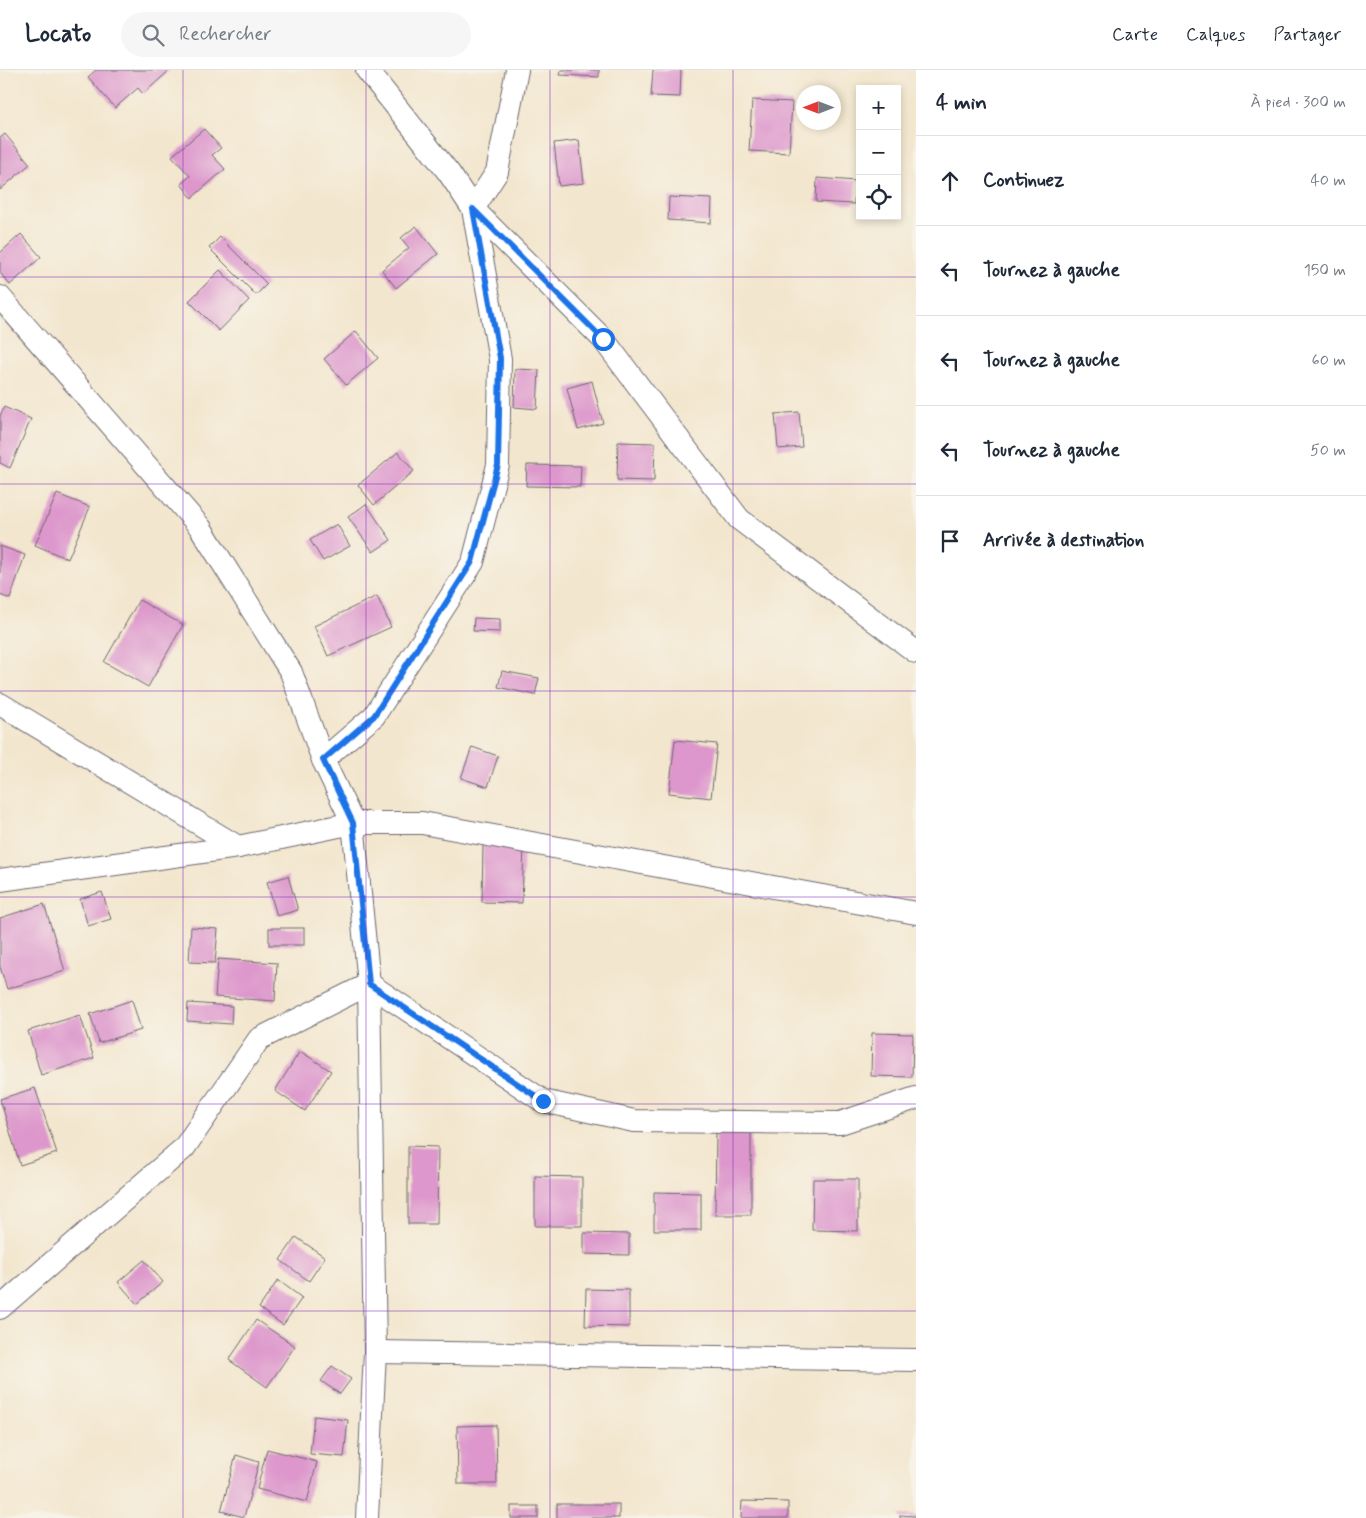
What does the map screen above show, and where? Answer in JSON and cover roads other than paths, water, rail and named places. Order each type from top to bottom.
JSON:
[{"type":"street","points":[[367,70],[449,174],[473,209],[603,339],[739,519],[916,652]]},
{"type":"street","points":[[323,760],[374,716],[472,562],[498,465],[500,358],[473,209],[497,172],[517,70]]},
{"type":"street","points":[[0,297],[200,527],[292,672],[323,760],[353,823],[369,984],[375,1352],[367,1518]]},
{"type":"street","points":[[0,704],[238,847]]},
{"type":"street","points":[[0,880],[238,847],[353,823],[422,823],[916,913]]},
{"type":"street","points":[[369,984],[543,1101],[634,1121],[840,1123],[916,1098]]},
{"type":"street","points":[[0,1308],[184,1148],[259,1039],[369,984]]},
{"type":"street","points":[[375,1352],[916,1360]]}]
